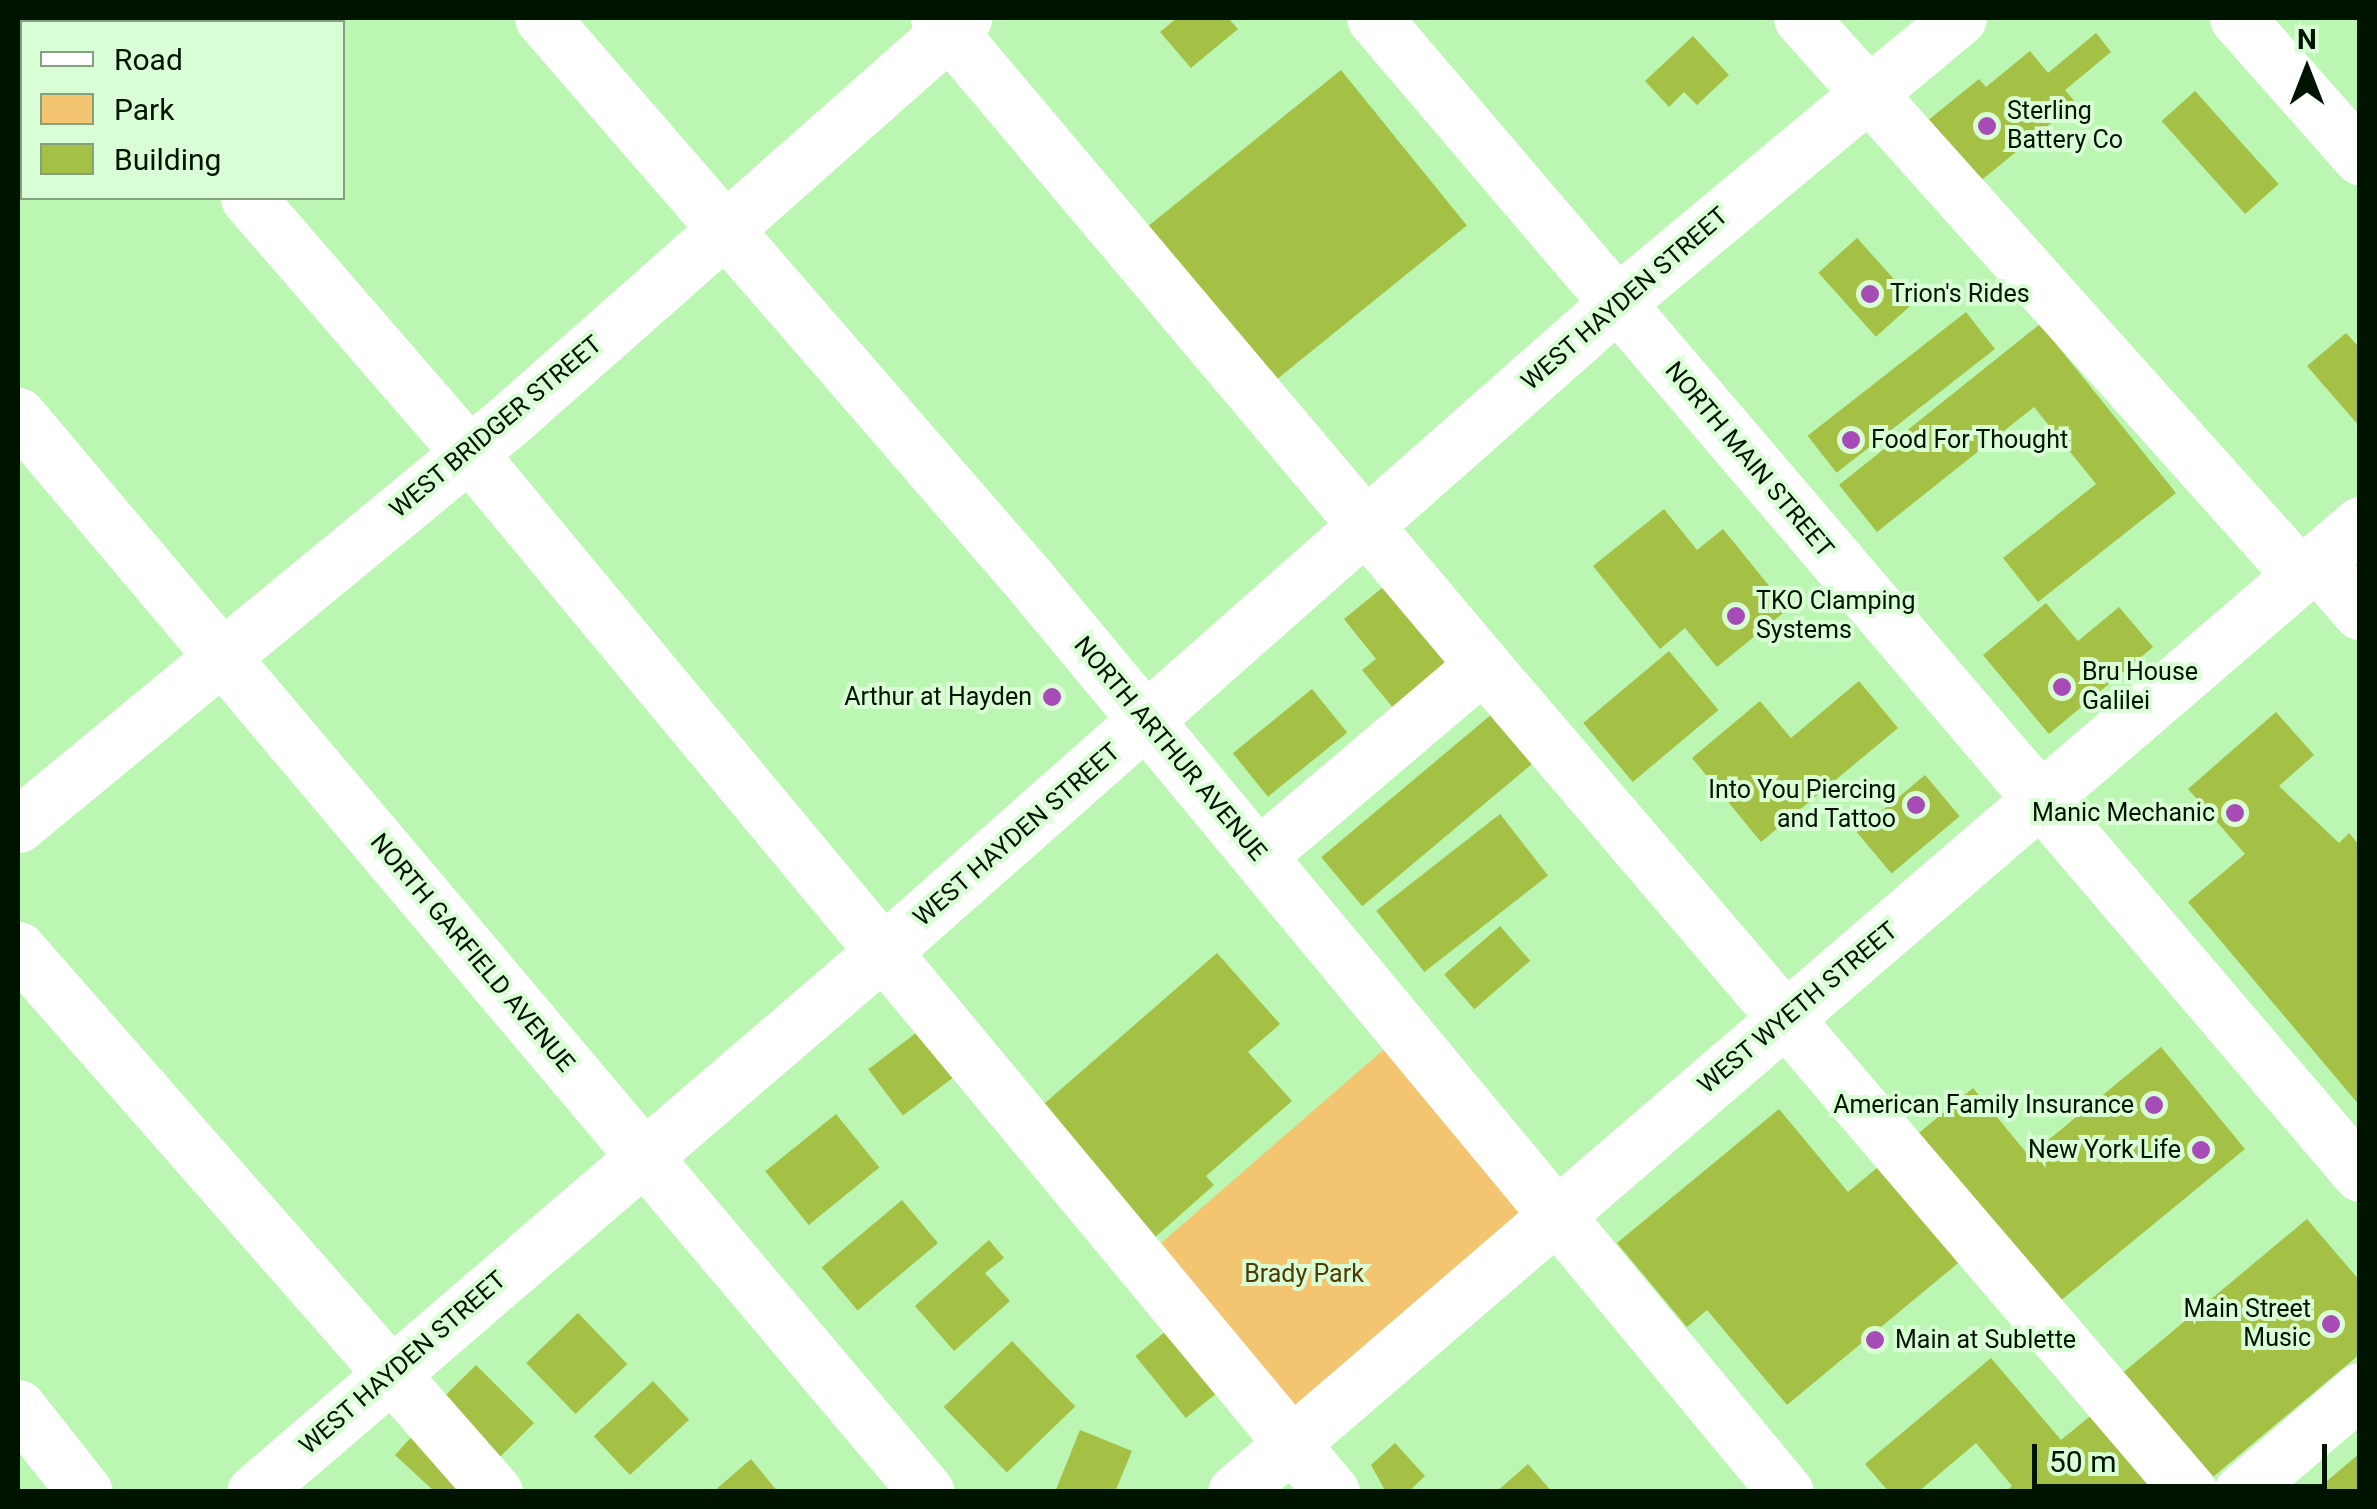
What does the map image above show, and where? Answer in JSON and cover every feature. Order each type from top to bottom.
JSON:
[{"type":"street","name":"NORTH ARTHUR AVENUE","points":[[542,18],[1148,722],[1560,1212],[1786,1492]]},
{"type":"street","name":"NORTH MAIN STREET","points":[[1374,18],[2037,801],[2360,1174]]},
{"type":"street","points":[[1800,18],[1867,95],[2308,568],[2360,612]]},
{"type":"street","name":"WEST HAYDEN STREET","points":[[254,1492],[1148,722],[1617,303],[1959,18]]},
{"type":"street","points":[[2237,18],[2360,157]]},
{"type":"street","name":"WEST BRIDGER STREET","points":[[18,825],[469,453],[724,229],[950,22]]},
{"type":"street","points":[[950,22],[1364,529],[2190,1492]]},
{"type":"street","points":[[250,200],[469,453],[1332,1492]]},
{"type":"street","name":"NORTH GARFIELD AVENUE","points":[[18,414],[927,1492]]},
{"type":"street","name":"WEST WYETH STREET","points":[[1235,1492],[2360,524]]},
{"type":"street","points":[[1259,855],[1483,665]]},
{"type":"street","points":[[18,950],[394,1370],[495,1492]]},
{"type":"street","points":[[2241,1492],[2360,1390]]},
{"type":"street","points":[[18,1407],[85,1492]]},
{"type":"green space","name":"Brady Park","points":[[1405,1031],[1561,1211],[1293,1444],[1137,1264]]},
{"type":"building","points":[[1177,18],[1228,18],[1238,29],[1191,68],[1160,32]]},
{"type":"building","points":[[2096,33],[2111,52],[2065,90],[2076,103],[1967,192],[1916,130],[1979,79],[1986,87],[2030,51],[2048,73]]},
{"type":"building","points":[[1693,36],[1729,75],[1697,105],[1684,92],[1669,107],[1645,81]]},
{"type":"building","points":[[1341,70],[1467,225],[1274,382],[1148,226]]},
{"type":"building","points":[[2195,91],[2279,184],[2245,214],[2162,121]]},
{"type":"building","points":[[1857,238],[1915,302],[1876,337],[1818,273]]},
{"type":"building","points":[[1966,312],[1995,349],[1837,473],[1808,436]]},
{"type":"building","points":[[2040,324],[2176,493],[2038,602],[2003,558],[2096,484],[2034,407],[1877,532],[1839,485]]},
{"type":"building","points":[[2346,333],[2360,348],[2360,427],[2307,366]]},
{"type":"building","points":[[1664,509],[1697,550],[1723,529],[1788,609],[1717,667],[1685,628],[1660,649],[1593,566]]},
{"type":"building","points":[[1387,584],[1461,674],[1403,720],[1362,670],[1376,659],[1344,619]]},
{"type":"building","points":[[2046,603],[2078,641],[2119,607],[2153,647],[2049,734],[1983,655]]},
{"type":"building","points":[[1669,651],[1718,710],[1633,782],[1583,723]]},
{"type":"building","points":[[1859,681],[1898,728],[1761,842],[1692,758],[1760,701],[1791,738]]},
{"type":"building","points":[[1312,689],[1347,733],[1268,797],[1233,753]]},
{"type":"building","points":[[2276,712],[2314,755],[2279,786],[2339,843],[2349,833],[2360,846],[2360,1106],[2188,902],[2245,854],[2188,789]]},
{"type":"building","points":[[1492,714],[1533,763],[1362,906],[1321,857]]},
{"type":"building","points":[[1925,775],[1960,816],[1892,874],[1857,832]]},
{"type":"building","points":[[1500,814],[1548,875],[1424,972],[1376,911]]},
{"type":"building","points":[[1500,926],[1530,961],[1474,1009],[1444,975]]},
{"type":"building","points":[[1217,953],[1280,1024],[1248,1052],[1292,1101],[1206,1176],[1214,1185],[1144,1247],[1029,1117]]},
{"type":"building","points":[[924,1027],[959,1073],[903,1115],[868,1069]]},
{"type":"building","points":[[2161,1047],[2245,1149],[2048,1311],[1908,1142],[1973,1088],[2029,1156]]},
{"type":"building","points":[[1779,1109],[1848,1192],[1889,1158],[1969,1254],[1787,1405],[1707,1310],[1687,1327],[1617,1243]]},
{"type":"building","points":[[836,1114],[879,1168],[809,1225],[765,1171]]},
{"type":"building","points":[[902,1200],[938,1243],[858,1310],[822,1267]]},
{"type":"building","points":[[2307,1219],[2360,1281],[2360,1354],[2201,1487],[2113,1381]]},
{"type":"building","points":[[989,1240],[1004,1258],[985,1273],[1010,1301],[954,1351],[915,1306]]},
{"type":"building","points":[[578,1313],[627,1364],[576,1414],[526,1363]]},
{"type":"building","points":[[1165,1332],[1215,1394],[1186,1418],[1135,1356]]},
{"type":"building","points":[[1012,1341],[1075,1406],[1007,1472],[944,1407]]},
{"type":"building","points":[[1991,1358],[2061,1440],[2099,1409],[2162,1482],[2151,1492],[2005,1492],[2012,1486],[1976,1443],[1918,1492],[1889,1492],[1865,1464]]},
{"type":"building","points":[[476,1365],[534,1423],[499,1458],[441,1400]]},
{"type":"building","points":[[653,1381],[689,1420],[630,1475],[594,1436]]},
{"type":"building","points":[[1080,1430],[1132,1451],[1115,1492],[1055,1492]]},
{"type":"building","points":[[414,1434],[465,1479],[454,1492],[435,1492],[395,1455]]},
{"type":"building","points":[[1395,1443],[1425,1476],[1408,1492],[1386,1492],[1371,1465]]},
{"type":"building","points":[[2360,1453],[2360,1492],[2314,1492]]},
{"type":"building","points":[[751,1459],[778,1492],[713,1492]]},
{"type":"building","points":[[1528,1464],[1552,1492],[1496,1492]]},
{"type":"place","name":"Sterling Battery Co","points":[[1987,126]]},
{"type":"place","name":"Trion's Rides","points":[[1870,294]]},
{"type":"place","name":"Food For Thought","points":[[1851,440]]},
{"type":"place","name":"TKO Clamping Systems","points":[[1736,616]]},
{"type":"place","name":"Bru House Galilei","points":[[2062,687]]},
{"type":"place","name":"Arthur at Hayden","points":[[1052,697]]},
{"type":"place","name":"Into You Piercing and Tattoo","points":[[1916,805]]},
{"type":"place","name":"Manic Mechanic","points":[[2235,813]]},
{"type":"place","name":"American Family Insurance","points":[[2154,1105]]},
{"type":"place","name":"New York Life","points":[[2201,1150]]},
{"type":"place","name":"Main Street Music","points":[[2331,1324]]},
{"type":"place","name":"Main at Sublette","points":[[1875,1340]]}]
